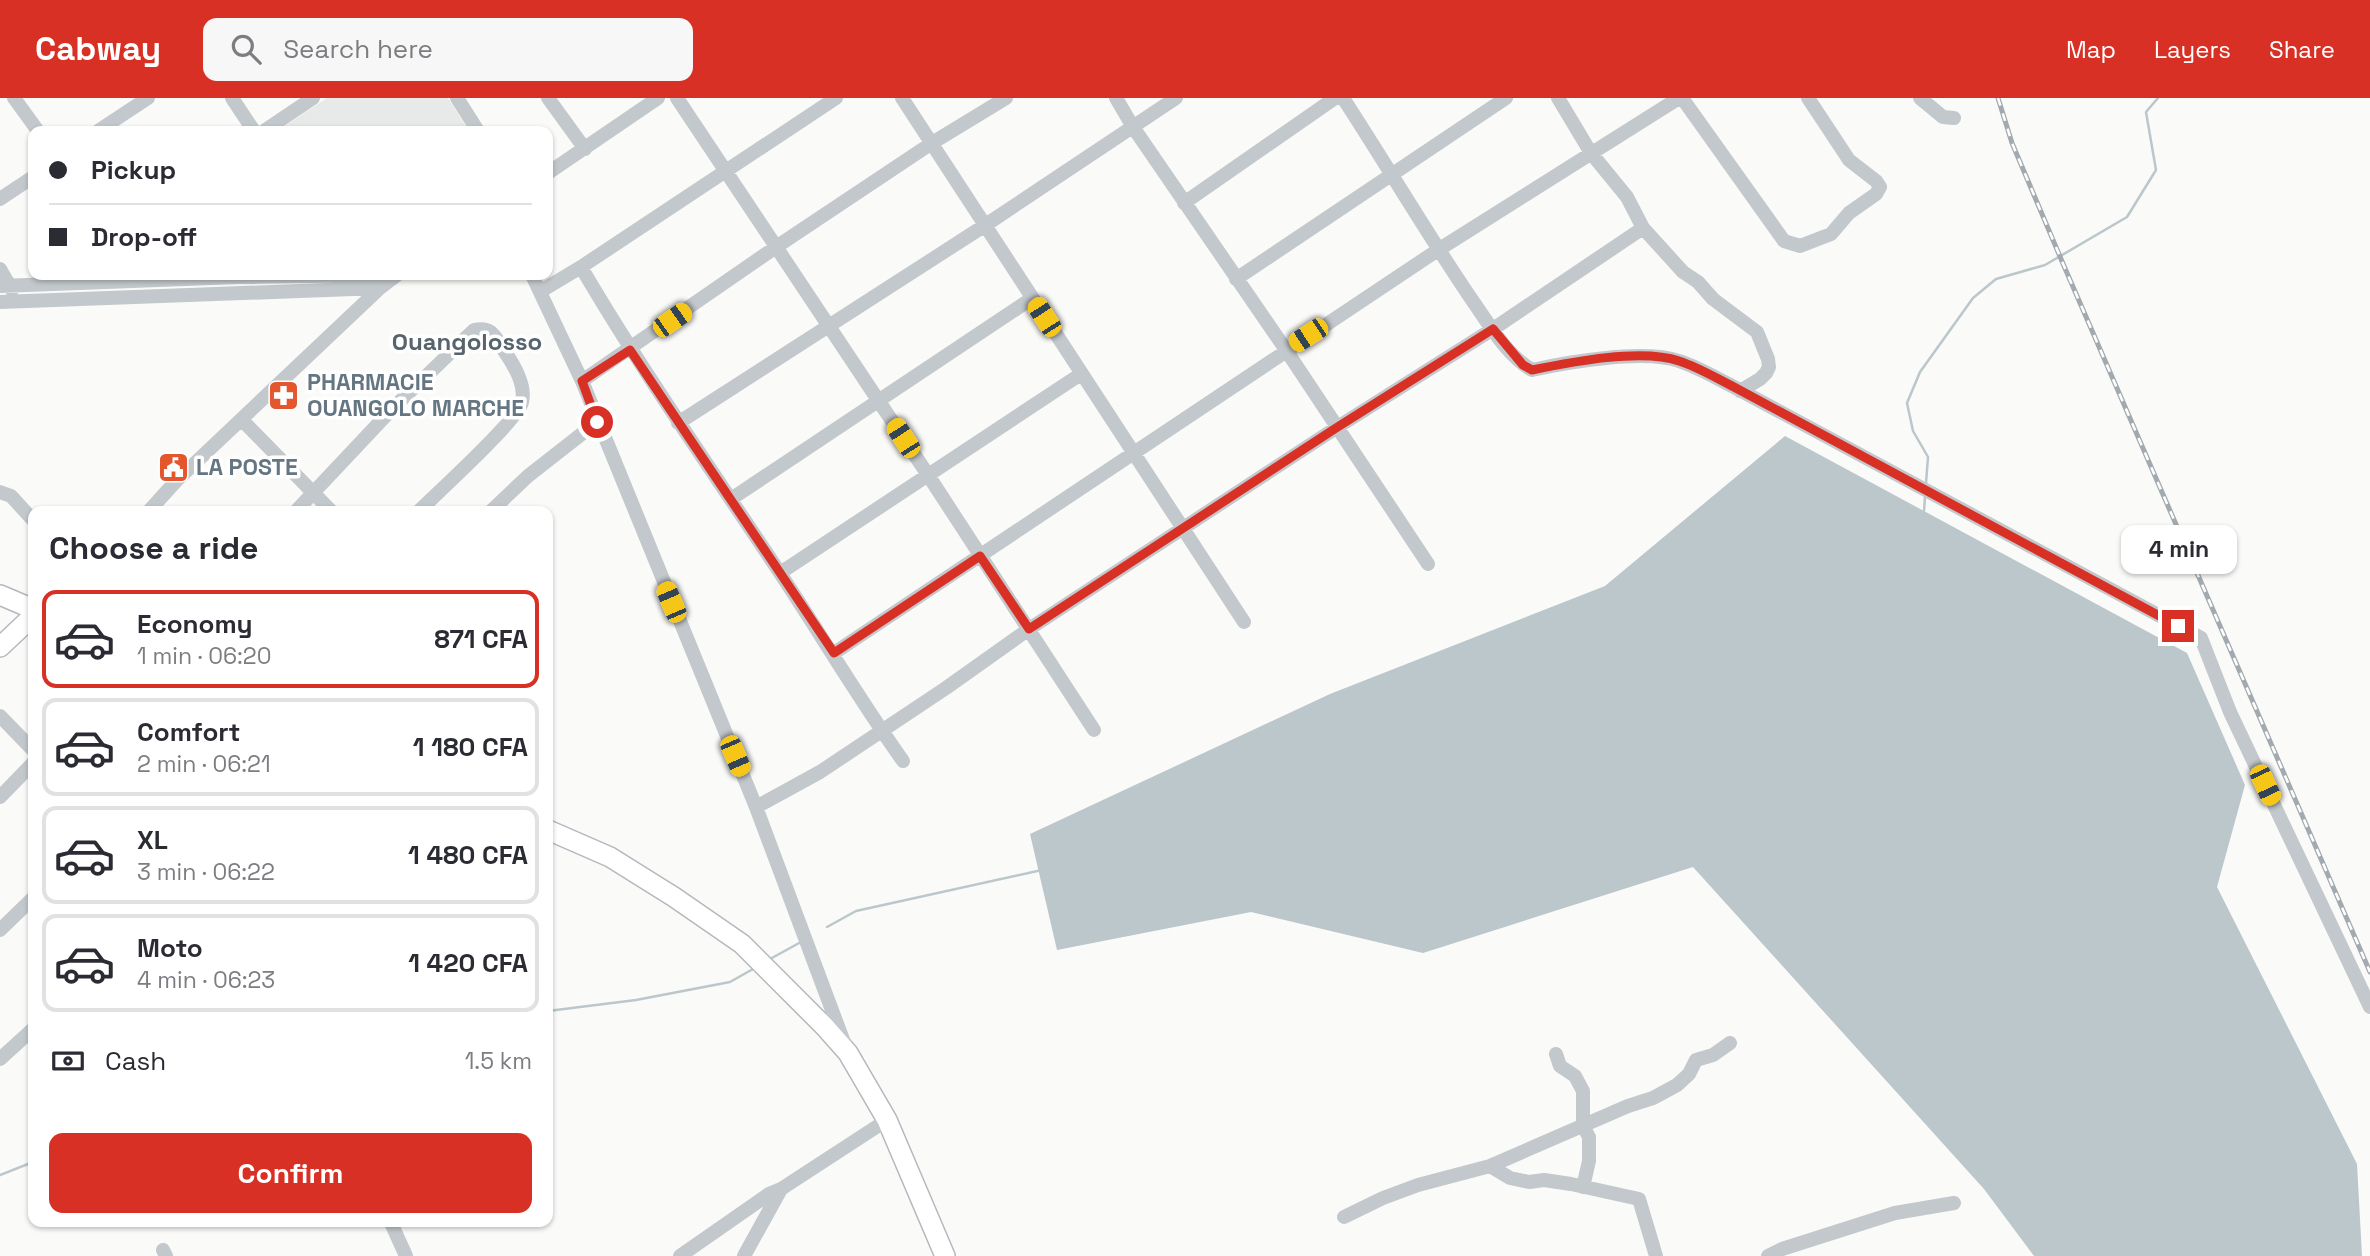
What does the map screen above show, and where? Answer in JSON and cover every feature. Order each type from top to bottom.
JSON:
[{"type":"highway","points":[[0,595],[28,607]]},
{"type":"highway","points":[[0,647],[28,621]]},
{"type":"highway","points":[[553,832],[610,857],[742,944],[848,1053],[887,1120],[945,1256]]},
{"type":"street","points":[[14,98],[34,126]]},
{"type":"street","points":[[105,126],[148,98]]},
{"type":"street","points":[[232,98],[251,126]]},
{"type":"street","points":[[271,126],[313,98]]},
{"type":"street","points":[[457,98],[475,126]]},
{"type":"street","points":[[548,98],[575,131],[585,149]]},
{"type":"street","points":[[553,170],[658,98]]},
{"type":"street","points":[[677,98],[1094,730]]},
{"type":"street","points":[[541,291],[836,98]]},
{"type":"street","points":[[902,98],[1244,622]]},
{"type":"street","points":[[582,381],[776,247],[1006,98]]},
{"type":"street","points":[[1116,98],[1428,564]]},
{"type":"street","points":[[678,423],[984,226],[1176,98]]},
{"type":"street","points":[[1184,203],[1335,98]]},
{"type":"street","points":[[1343,98],[1393,174],[1438,250],[1493,329],[1523,365],[1532,370],[1564,362],[1644,356],[1678,360],[2201,638],[2230,712],[2370,1007]]},
{"type":"street","points":[[1236,279],[1506,98]]},
{"type":"street","points":[[1559,98],[1591,153],[1627,197],[1643,228],[1683,272],[1757,332],[1769,367],[1760,379],[1740,391]]},
{"type":"street","points":[[834,653],[1134,454],[1286,349],[1681,98],[1784,241],[1800,246],[1831,234],[1849,213],[1876,194],[1880,187],[1849,160],[1808,98]]},
{"type":"street","points":[[1920,98],[1943,117],[1954,118]]},
{"type":"street","points":[[0,199],[28,180]]},
{"type":"street","points":[[756,807],[820,772],[1029,629],[1336,428],[1493,329],[1643,228]]},
{"type":"street","points":[[580,267],[630,350],[834,653],[903,761]]},
{"type":"street","points":[[0,269],[5,286],[18,301]]},
{"type":"street","points":[[5,286],[106,280]]},
{"type":"street","points":[[346,280],[382,281]]},
{"type":"street","points":[[535,280],[582,381],[756,807],[848,1053]]},
{"type":"street","points":[[0,302],[382,281]]},
{"type":"street","points":[[154,506],[382,281]]},
{"type":"street","points":[[731,499],[1031,299]]},
{"type":"street","points":[[301,506],[393,408],[474,330],[484,328],[492,332],[512,362],[522,387],[523,403],[510,421],[424,506]]},
{"type":"street","points":[[780,573],[1081,374]]},
{"type":"street","points":[[242,420],[326,506]]},
{"type":"street","points":[[496,506],[528,476],[597,422]]},
{"type":"street","points":[[0,492],[11,496],[28,515]]},
{"type":"street","points":[[0,716],[28,745]]},
{"type":"street","points":[[0,797],[28,768]]},
{"type":"street","points":[[0,930],[28,903]]},
{"type":"street","points":[[0,1059],[28,1034]]},
{"type":"street","points":[[1344,1217],[1418,1185],[1490,1166],[1665,1092],[1689,1074],[1696,1060],[1713,1055],[1730,1044]]},
{"type":"street","points":[[1556,1054],[1560,1066],[1574,1076],[1583,1091],[1583,1126],[1589,1137],[1589,1161],[1583,1187]]},
{"type":"street","points":[[680,1256],[769,1194],[781,1189],[887,1120]]},
{"type":"street","points":[[1490,1166],[1510,1178],[1529,1182],[1544,1180],[1639,1199],[1656,1256]]},
{"type":"street","points":[[744,1256],[781,1189]]},
{"type":"street","points":[[1768,1256],[1782,1249],[1895,1213],[1954,1203]]},
{"type":"street","points":[[393,1227],[406,1256]]},
{"type":"shaded area","points":[[327,98],[448,98],[466,126],[285,126]]},
{"type":"shaded area","points":[[1785,436],[2187,653],[2245,785],[2217,887],[2357,1164],[2362,1256],[2034,1256],[1984,1189],[1693,867],[1423,953],[1251,912],[1057,950],[1030,834],[1330,694],[1605,586]]},
{"type":"waterway","points":[[1926,483],[1928,457],[1913,431],[1907,403],[1920,372],[1973,298],[1996,279],[2045,265],[2127,217],[2156,170],[2146,112],[2158,98]]},
{"type":"waterway","points":[[1924,511],[1925,497]]},
{"type":"waterway","points":[[827,927],[856,911],[1042,870]]},
{"type":"waterway","points":[[770,959],[801,942]]},
{"type":"waterway","points":[[553,1010],[636,1000],[730,982],[753,969]]},
{"type":"waterway","points":[[0,1175],[28,1164]]},
{"type":"railway","points":[[1998,98],[2012,143],[2064,266],[2370,972]]},
{"type":"place","name":"PHARMACIE OUANGOLO MARCHE","points":[[284,395]]},
{"type":"place","name":"LA POSTE","points":[[173,467]]},
{"type":"district","name":"Ouangolosso","points":[[467,342]]},
{"type":"route","points":[[597,422],[582,381],[630,350],[834,653],[980,556],[1029,629],[1336,428],[1493,329],[1523,365],[1532,370],[1564,362],[1644,356],[1678,360],[1734,387],[2178,626]]}]
